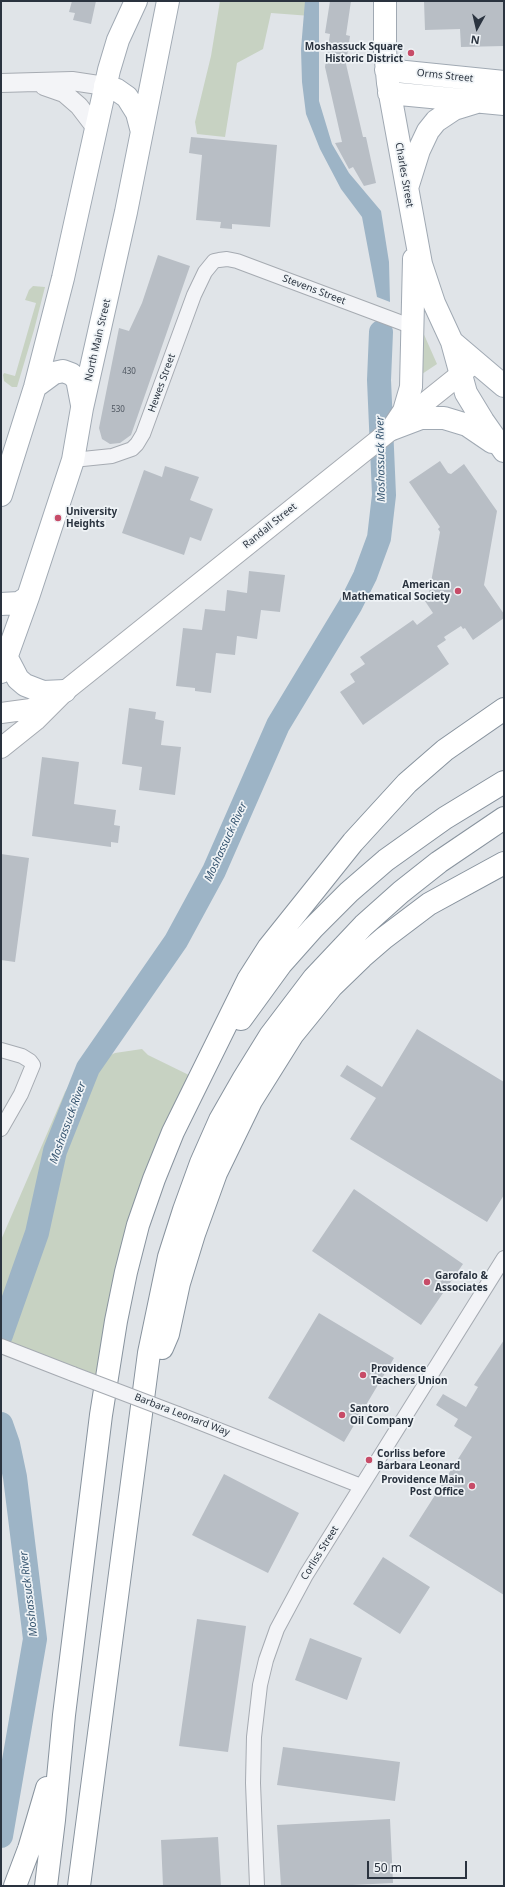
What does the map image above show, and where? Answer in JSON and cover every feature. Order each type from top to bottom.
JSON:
[{"type":"main road","points":[[1,495],[36,387],[105,86],[118,40],[136,1]]},
{"type":"main road","name":"North Main Street","points":[[4,664],[28,597],[73,460],[82,408],[126,212],[168,1]]},
{"type":"main road","name":"Charles Street","points":[[385,1],[386,70],[389,93],[416,240],[427,284],[452,342],[468,368],[469,397],[504,451]]},
{"type":"main road","name":"Orms Street","points":[[386,70],[504,82]]},
{"type":"main road","points":[[105,86],[117,90],[127,97],[137,113],[142,133]]},
{"type":"main road","points":[[389,93],[504,104]]},
{"type":"main road","points":[[407,190],[419,150],[431,126],[440,117],[454,109],[480,101]]},
{"type":"main road","points":[[392,429],[404,411],[410,394],[412,377],[413,327],[412,274],[416,240]]},
{"type":"main road","points":[[468,368],[504,386]]},
{"type":"main road","name":"Randall Street","points":[[1,748],[36,720],[65,691],[468,368]]},
{"type":"main road","points":[[36,387],[54,372],[63,371],[71,374],[77,379],[82,408]]},
{"type":"main road","points":[[392,429],[421,418],[444,418],[457,421],[473,429],[504,451]]},
{"type":"main road","points":[[1,604],[19,603],[28,597]]},
{"type":"main road","points":[[4,664],[25,685],[43,692],[65,691]]},
{"type":"main road","name":"Randall Street","points":[[1,713],[31,709],[65,691]]},
{"type":"main road","points":[[46,1886],[64,1715],[101,1415],[116,1321],[126,1272],[138,1225],[154,1179],[173,1132],[248,980],[269,947],[353,842],[407,783],[445,750],[504,709]]},
{"type":"main road","points":[[196,1086],[252,1003],[281,964],[313,928],[349,892],[386,860],[445,818],[504,782]]},
{"type":"main road","points":[[79,1886],[144,1392],[158,1304],[169,1257],[201,1163],[220,1120],[257,1056],[299,997],[326,964],[364,925],[419,877],[458,848],[504,818]]},
{"type":"main road","points":[[144,1392],[168,1334],[182,1275],[210,1187],[243,1115],[280,1053],[322,997],[367,952],[429,904],[504,863]]},
{"type":"main road","points":[[15,1886],[36,1829],[64,1715]]},
{"type":"street","points":[[118,40],[123,1]]},
{"type":"street","points":[[1,83],[72,81],[105,86]]},
{"type":"street","points":[[27,83],[43,86],[64,93],[79,106],[95,127]]},
{"type":"street","name":"Stevens Street","points":[[214,261],[223,259],[238,261],[413,327]]},
{"type":"street","name":"Hewes Street","points":[[73,460],[112,456],[132,449],[141,439],[194,295],[205,272],[214,261]]},
{"type":"street","points":[[1,1050],[30,1061],[33,1065],[24,1087],[1,1129]]},
{"type":"street","name":"Corliss Street","points":[[257,1886],[253,1783],[254,1737],[260,1685],[266,1660],[277,1629],[291,1601],[361,1486],[504,1258]]},
{"type":"street","name":"Barbara Leonard Way","points":[[1,1346],[361,1486]]},
{"type":"green space","points":[[220,1],[311,1],[311,16],[271,13],[263,49],[237,63],[225,137],[197,134],[195,122],[211,56]]},
{"type":"green space","points":[[33,286],[45,287],[17,387],[12,387],[4,381],[3,375],[4,373],[15,376],[36,303],[25,300],[29,290]]},
{"type":"green space","points":[[422,330],[437,364],[422,374],[423,350]]},
{"type":"green space","points":[[142,1049],[148,1055],[195,1078],[166,1139],[105,1380],[1,1343],[1,1240],[65,1092],[79,1070],[115,1053]]},
{"type":"water","points":[[305,1],[319,1],[319,101],[332,144],[349,173],[381,211],[389,262],[390,302],[377,297],[362,217],[341,189],[320,149],[306,114],[302,82],[301,49]]},
{"type":"building","points":[[72,1],[96,1],[91,24],[73,20],[75,13],[69,12]]},
{"type":"building","points":[[330,1],[351,1],[346,35],[350,36],[346,64],[363,137],[366,137],[376,183],[364,186],[353,167],[349,169],[335,143],[342,142],[325,67],[330,34],[325,33]]},
{"type":"building","points":[[424,1],[504,1],[504,46],[461,47],[460,29],[425,30]]},
{"type":"building","points":[[191,137],[277,145],[270,227],[232,224],[232,229],[220,228],[221,222],[196,220],[202,155],[189,153]]},
{"type":"building","points":[[158,255],[190,266],[131,435],[120,443],[110,444],[102,439],[99,428],[119,328],[129,331],[142,303]]},
{"type":"building","name":"American Mathematical Society","points":[[440,461],[448,473],[451,474],[464,464],[497,511],[484,585],[504,614],[504,618],[473,640],[465,628],[463,629],[461,626],[444,637],[446,640],[437,646],[449,664],[363,725],[340,692],[355,682],[350,674],[365,664],[360,657],[413,620],[417,625],[433,613],[425,601],[428,599],[440,532],[438,529],[440,527],[409,482]]},
{"type":"building","points":[[165,466],[199,477],[190,500],[213,509],[201,541],[190,537],[184,555],[122,533],[144,470],[162,477]]},
{"type":"building","points":[[249,571],[285,575],[280,612],[261,610],[257,639],[237,636],[235,655],[216,653],[211,693],[195,691],[195,688],[176,686],[183,628],[202,630],[205,609],[225,611],[227,590],[247,593]]},
{"type":"building","points":[[129,708],[156,712],[155,719],[164,721],[161,745],[181,747],[175,795],[139,790],[142,767],[122,764]]},
{"type":"building","points":[[42,757],[79,762],[74,804],[116,810],[114,825],[120,826],[118,843],[111,842],[111,847],[32,836]]},
{"type":"building","points":[[1,854],[29,858],[15,962],[1,960]]},
{"type":"building","points":[[417,1029],[504,1082],[504,1195],[487,1222],[350,1139],[376,1098],[340,1076],[347,1065],[382,1087]]},
{"type":"building","points":[[354,1189],[463,1264],[421,1325],[312,1251]]},
{"type":"building","points":[[319,1313],[394,1358],[344,1442],[268,1398]]},
{"type":"building","name":"Providence Main Post Office","points":[[504,1340],[504,1595],[409,1536],[472,1437],[454,1426],[458,1419],[436,1405],[443,1394],[466,1407],[478,1387],[474,1385]]},
{"type":"building","points":[[224,1474],[299,1513],[268,1573],[192,1535]]},
{"type":"building","points":[[383,1557],[430,1587],[400,1634],[353,1604]]},
{"type":"building","points":[[197,1619],[246,1626],[228,1752],[179,1746]]},
{"type":"building","points":[[310,1638],[362,1658],[347,1700],[295,1680]]},
{"type":"building","points":[[283,1747],[400,1762],[395,1801],[277,1785]]},
{"type":"building","points":[[390,1819],[393,1883],[332,1886],[281,1886],[277,1825]]},
{"type":"building","points":[[218,1837],[221,1886],[163,1886],[161,1840]]},
{"type":"waterway","name":"Moshassuck River","points":[[1,1335],[37,1233],[55,1151],[88,1068],[176,941],[214,871],[278,725],[351,604],[365,576],[379,538],[384,495],[379,380],[381,332]]},
{"type":"waterway","name":"Moshassuck River","points":[[1,1424],[8,1444],[15,1477],[35,1639],[1,1836]]},
{"type":"place","name":"Moshassuck Square Historic District","points":[[411,53]]},
{"type":"place","name":"University Heights","points":[[58,518]]},
{"type":"place","name":"American Mathematical Society","points":[[458,591]]},
{"type":"place","name":"Garofalo & Associates","points":[[427,1282]]},
{"type":"place","name":"Providence Teachers Union","points":[[363,1375]]},
{"type":"place","name":"Santoro Oil Company","points":[[342,1415]]},
{"type":"place","name":"Corliss before Barbara Leonard","points":[[369,1460]]},
{"type":"place","name":"Providence Main Post Office","points":[[472,1486]]}]
